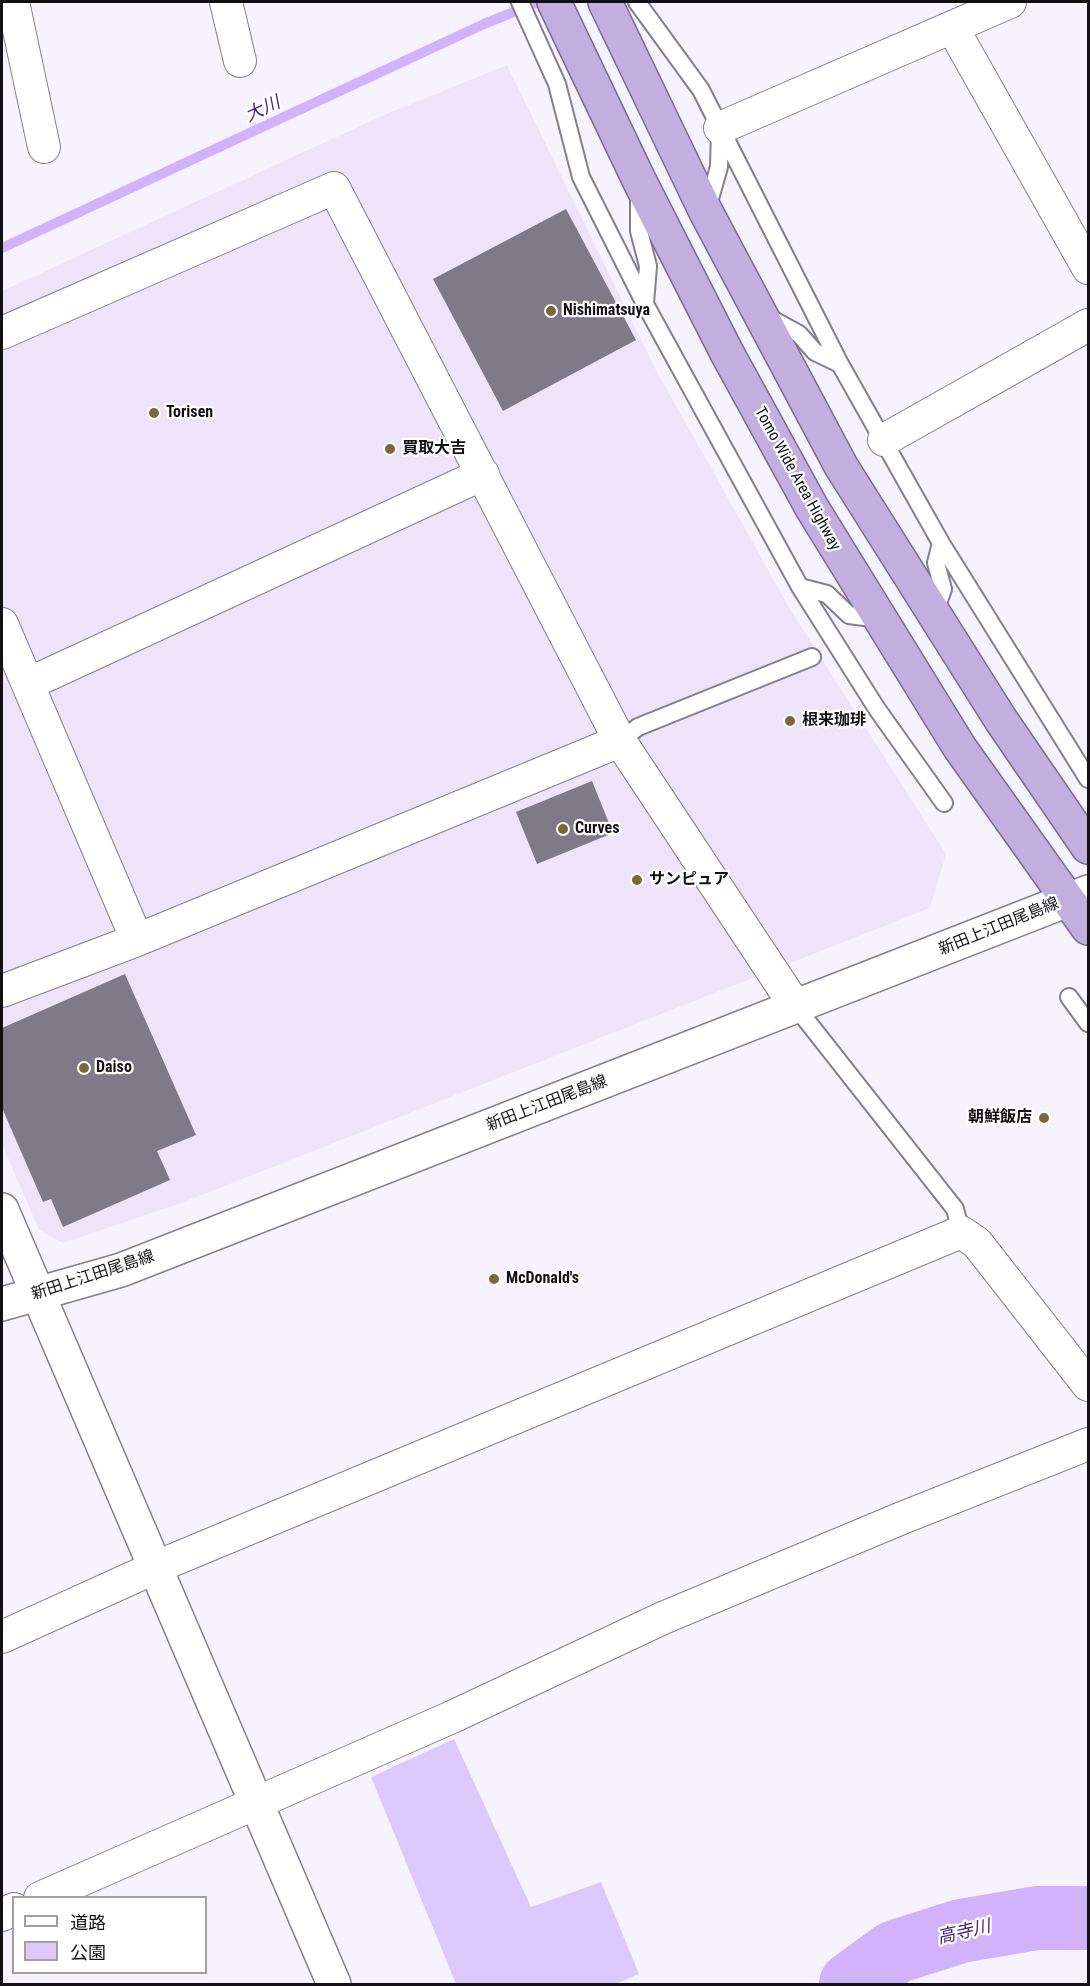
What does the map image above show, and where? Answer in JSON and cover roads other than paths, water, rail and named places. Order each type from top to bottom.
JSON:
[{"type":"highway","name":"Tomo Wide Area Highway","points":[[554,2],[556,44],[639,180],[727,353],[812,508],[960,748],[1078,896],[1089,928]]},
{"type":"highway","points":[[624,7],[706,212],[842,466],[933,615],[1001,720],[1089,847]]},
{"type":"main road","name":"新田上江田尾島線","points":[[2,1304],[132,1266],[1078,896]]},
{"type":"main road","points":[[2,1210],[36,1295],[334,1984]]},
{"type":"street","points":[[14,2],[44,147]]},
{"type":"street","points":[[226,2],[240,61]]},
{"type":"street","points":[[720,128],[1010,2]]},
{"type":"street","points":[[952,27],[1089,268]]},
{"type":"street","points":[[2,333],[334,188],[620,741],[796,1007]]},
{"type":"street","points":[[884,440],[1089,325]]},
{"type":"street","points":[[28,684],[483,474]]},
{"type":"street","points":[[2,624],[137,940]]},
{"type":"street","points":[[2,991],[137,940],[620,741]]},
{"type":"street","points":[[2,1637],[154,1568],[961,1232],[977,1243],[1089,1385]]},
{"type":"street","points":[[44,1896],[452,1717],[663,1618],[912,1514],[1089,1444]]},
{"type":"lane","points":[[520,2],[556,44],[557,84],[581,177],[645,304],[800,587],[877,709],[944,803]]},
{"type":"lane","points":[[624,7],[701,90],[840,364],[941,543],[1089,779]]},
{"type":"lane","points":[[706,212],[719,167],[720,128]]},
{"type":"lane","points":[[639,180],[639,231],[648,266],[645,304]]},
{"type":"lane","points":[[762,314],[799,334],[815,352],[840,364]]},
{"type":"lane","points":[[933,615],[943,589],[936,563],[941,543]]},
{"type":"lane","points":[[800,587],[827,594],[849,615],[879,620]]},
{"type":"lane","points":[[620,741],[638,727],[812,657]]},
{"type":"lane","points":[[1069,997],[1089,1023]]},
{"type":"lane","points":[[796,1007],[955,1209],[961,1232]]},
{"type":"waterway","name":"大川","points":[[2,248],[484,24],[538,2]]},
{"type":"waterway","name":"高寺川","points":[[851,1984],[895,1952],[961,1931],[1037,1918],[1088,1918]]},
{"type":"place","name":"Nishimatsuya","points":[[551,311]]},
{"type":"place","name":"Torisen","points":[[154,413]]},
{"type":"place","name":"買取大吉","points":[[390,449]]},
{"type":"place","name":"根来珈琲","points":[[790,721]]},
{"type":"place","name":"Curves","points":[[563,829]]},
{"type":"place","name":"サンピュア","points":[[637,880]]},
{"type":"place","name":"Daiso","points":[[84,1068]]},
{"type":"place","name":"朝鮮飯店","points":[[1044,1118]]},
{"type":"place","name":"McDonald's","points":[[494,1279]]}]
